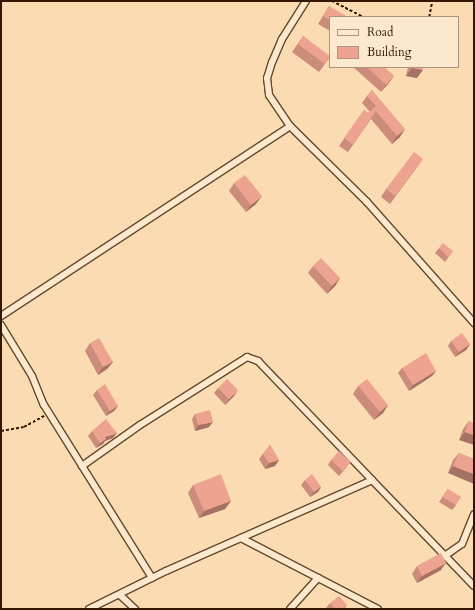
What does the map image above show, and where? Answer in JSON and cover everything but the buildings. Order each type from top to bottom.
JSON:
[{"type":"street","points":[[306,1],[282,39],[267,78],[269,95],[290,126],[367,202],[474,323]]},
{"type":"street","points":[[1,316],[290,126]]},
{"type":"street","points":[[1,325],[32,376],[49,413],[152,578]]},
{"type":"street","points":[[82,466],[140,425],[247,357],[258,361],[446,555],[460,574],[474,586]]},
{"type":"street","points":[[89,609],[152,578],[372,480]]},
{"type":"street","points":[[446,555],[462,544],[474,514]]},
{"type":"street","points":[[241,538],[378,609]]},
{"type":"street","points":[[290,609],[318,578]]},
{"type":"street","points":[[120,595],[135,609]]},
{"type":"path","points":[[332,1],[361,16]]},
{"type":"path","points":[[429,16],[432,1]]},
{"type":"path","points":[[1,431],[24,427],[49,413]]}]
